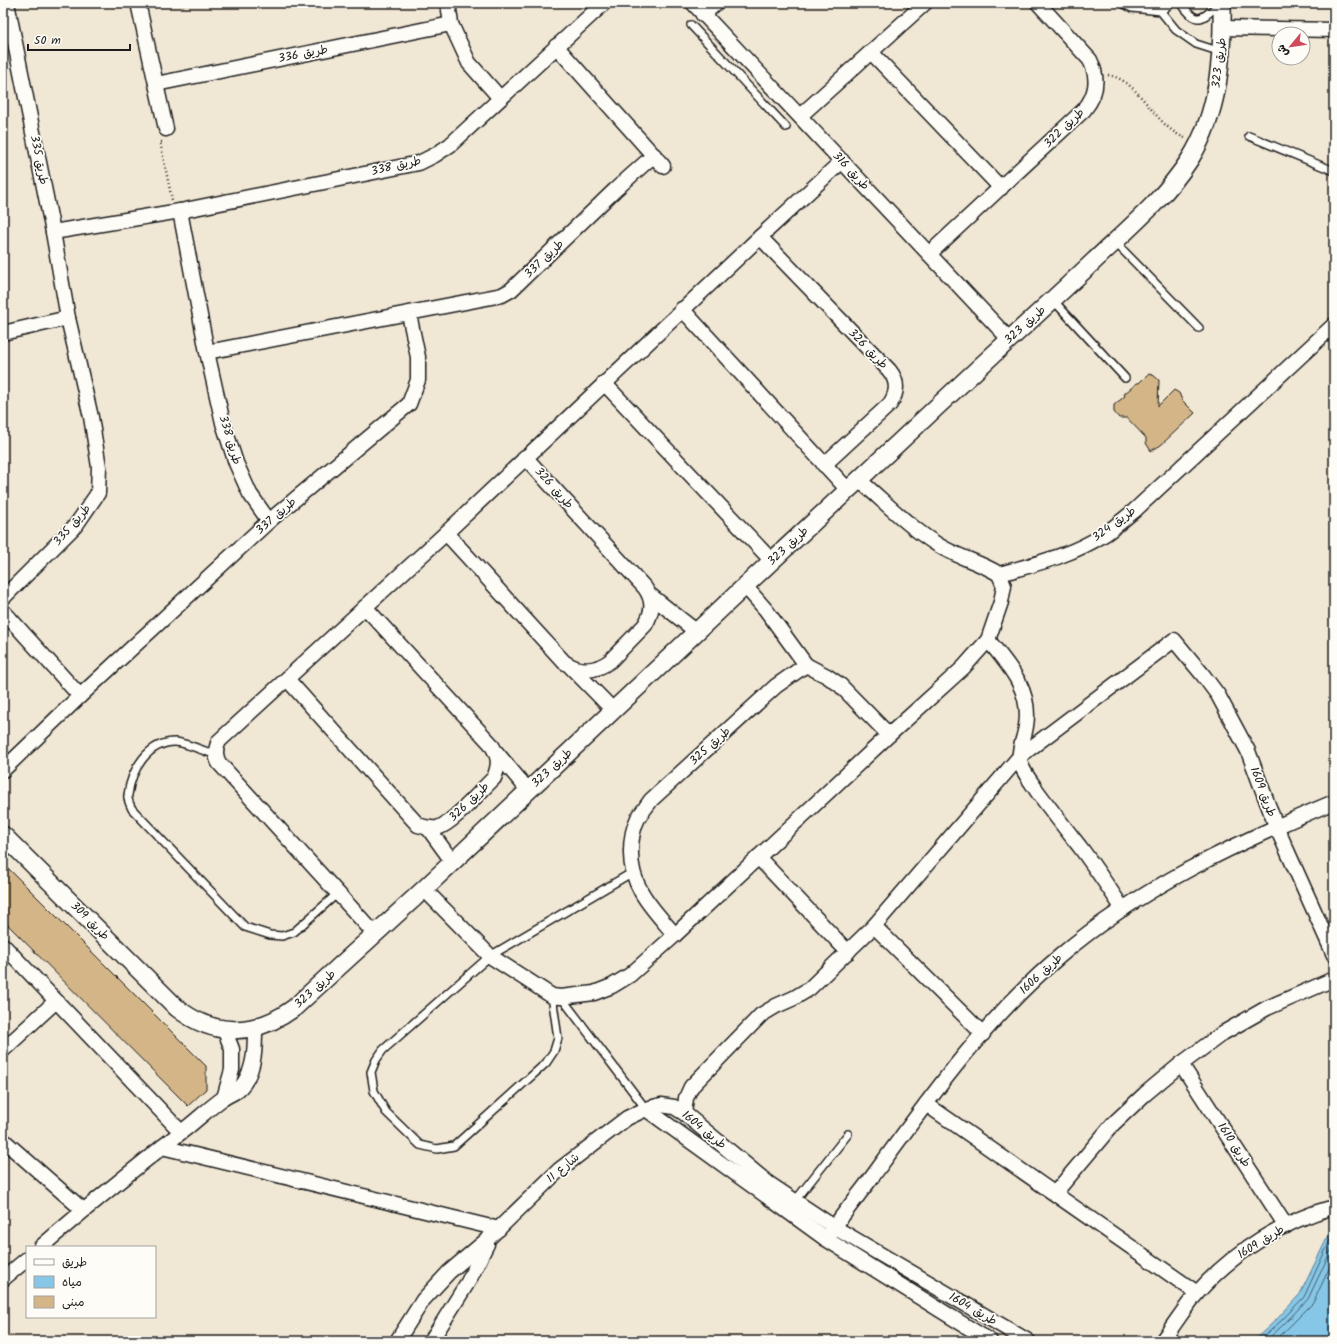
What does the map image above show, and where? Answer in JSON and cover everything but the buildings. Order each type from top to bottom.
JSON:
[{"type":"street","name":"طريق 335","points":[[3,598],[76,525],[98,493],[99,467],[91,417],[68,318],[53,232],[9,41],[7,3]]},
{"type":"street","points":[[138,3],[166,129]]},
{"type":"street","points":[[448,3],[451,24],[469,63],[500,98]]},
{"type":"street","name":"طريق 338","points":[[53,232],[177,211],[419,163],[450,145],[604,3]]},
{"type":"street","name":"طريق 316","points":[[693,3],[1009,339]]},
{"type":"street","points":[[703,14],[716,3]]},
{"type":"street","points":[[800,116],[925,3]]},
{"type":"street","name":"طريق 322","points":[[929,254],[1084,110],[1094,95],[1096,77],[1090,60],[1085,52],[1038,3]]},
{"type":"street","name":"طريق 323","points":[[177,1008],[194,1020],[213,1027],[245,1030],[269,1023],[282,1017],[294,1008],[424,889],[745,586],[1157,202],[1176,180],[1192,157],[1213,107],[1223,28],[1221,3]]},
{"type":"street","name":"طريق 336","points":[[156,84],[451,24]]},
{"type":"street","points":[[1223,28],[1334,30]]},
{"type":"street","name":"طريق 337","points":[[207,352],[502,295],[511,290],[615,190],[659,160],[556,46]]},
{"type":"street","points":[[871,52],[1001,188]]},
{"type":"street","name":"طريق 326","points":[[216,755],[216,748],[219,741],[446,532],[682,309],[842,162]]},
{"type":"street","name":"طريق 338","points":[[177,211],[223,423],[236,463],[250,494],[269,522]]},
{"type":"street","name":"طريق 326","points":[[760,237],[889,370],[895,380],[895,393],[890,404],[824,465]]},
{"type":"street","points":[[424,889],[490,956],[556,997],[594,993],[612,986],[630,975],[675,935],[963,668],[988,640],[1001,602],[1004,586],[999,574],[988,567],[939,546],[824,465],[682,309]]},
{"type":"street","name":"طريق 337","points":[[3,770],[80,696],[269,522],[409,404],[418,380],[418,358],[408,314]]},
{"type":"street","points":[[3,333],[68,318]]},
{"type":"street","name":"طريق 324","points":[[999,574],[1048,561],[1072,552],[1105,534],[1134,511],[1334,325]]},
{"type":"street","points":[[604,383],[772,561]]},
{"type":"street","name":"طريق 326","points":[[525,457],[650,595],[697,632]]},
{"type":"street","points":[[446,532],[564,662],[571,667],[613,710]]},
{"type":"street","points":[[745,586],[766,610],[806,665],[840,685],[890,735]]},
{"type":"street","points":[[571,667],[579,670],[591,670],[603,666],[610,661],[650,618],[652,611],[650,595]]},
{"type":"street","points":[[365,607],[491,744],[528,790]]},
{"type":"street","points":[[3,612],[80,696]]},
{"type":"street","points":[[988,640],[1019,680],[1024,695],[1027,708],[1026,724],[1020,748],[1022,767],[1058,820],[1080,847],[1124,909]]},
{"type":"street","name":"طريق 1609","points":[[1020,756],[1174,640],[1210,685],[1232,722],[1250,758],[1276,826],[1334,955]]},
{"type":"street","name":"طريق 325","points":[[675,935],[648,903],[636,884],[630,862],[631,840],[638,819],[651,800],[776,686],[806,665]]},
{"type":"street","points":[[287,679],[418,824],[428,828],[452,861]]},
{"type":"street","name":"طريق 326","points":[[428,828],[437,828],[452,820],[494,778],[498,760],[496,752]]},
{"type":"street","points":[[216,755],[219,763],[375,934]]},
{"type":"street","points":[[684,1113],[686,1098],[691,1087],[761,1015],[809,989],[874,926],[1020,756]]},
{"type":"street","name":"طريق 1606","points":[[826,1239],[926,1104],[983,1034],[1032,981],[1060,956],[1124,909],[1161,885],[1260,833],[1334,802]]},
{"type":"street","name":"طريق 309","points":[[3,835],[177,1008]]},
{"type":"street","points":[[758,857],[848,952]]},
{"type":"street","points":[[874,926],[983,1034]]},
{"type":"street","points":[[3,946],[181,1132]]},
{"type":"street","points":[[1055,1192],[1113,1124],[1145,1094],[1181,1064],[1224,1033],[1267,1008],[1334,979]]},
{"type":"street","points":[[3,1050],[56,1001]]},
{"type":"street","points":[[42,1246],[83,1210],[162,1147],[224,1098],[239,1090],[252,1068],[255,1047],[255,1028]]},
{"type":"street","points":[[224,1029],[232,1048],[232,1070],[224,1098]]},
{"type":"street","name":"طريق 1610","points":[[1181,1064],[1286,1226]]},
{"type":"street","points":[[926,1104],[1055,1192],[1197,1293],[1162,1341]]},
{"type":"street","name":"طريق 1604","points":[[646,1109],[662,1105],[674,1107],[684,1113],[768,1183],[834,1227],[1028,1341]]},
{"type":"street","name":"طريق 1604","points":[[646,1109],[826,1239],[990,1341]]},
{"type":"street","name":"شارع 11","points":[[397,1341],[423,1300],[449,1272],[494,1234],[559,1170],[627,1118],[646,1109]]},
{"type":"street","points":[[3,1140],[83,1210]]},
{"type":"street","points":[[162,1147],[494,1234]]},
{"type":"street","name":"طريق 1609","points":[[1197,1293],[1217,1273],[1262,1239],[1307,1216],[1334,1207]]},
{"type":"street","name":"شارع 11","points":[[431,1341],[468,1282],[494,1234]]},
{"type":"street","points":[[3,1279],[26,1260]]},
{"type":"lane","points":[[1122,3],[1132,8],[1161,11],[1171,3]]},
{"type":"lane","points":[[1154,3],[1176,30],[1196,44],[1221,52]]},
{"type":"lane","points":[[1181,3],[1190,16],[1196,18],[1204,17],[1221,3]]},
{"type":"lane","points":[[690,25],[786,127]]},
{"type":"lane","points":[[1249,136],[1334,171]]},
{"type":"lane","points":[[1115,242],[1199,328]]},
{"type":"lane","points":[[1053,300],[1125,378]]},
{"type":"lane","points":[[216,755],[176,742],[163,743],[151,749],[141,761],[131,782],[127,796],[132,809],[245,927],[270,936],[282,936],[294,932],[338,893]]},
{"type":"lane","points":[[556,997],[558,1038],[554,1051],[546,1063],[454,1146],[437,1149],[420,1145],[386,1112],[374,1091],[371,1072],[376,1060],[383,1050],[490,956],[633,872]]},
{"type":"lane","points":[[556,997],[646,1109]]},
{"type":"lane","points":[[795,1201],[848,1134]]},
{"type":"path","points":[[1096,77],[1109,75],[1122,79],[1132,87],[1167,127],[1178,135],[1199,143]]},
{"type":"path","points":[[166,129],[169,141],[160,142],[177,211]]},
{"type":"water","points":[[1334,1232],[1334,1341],[1253,1341],[1278,1318],[1300,1294],[1329,1234]]}]
